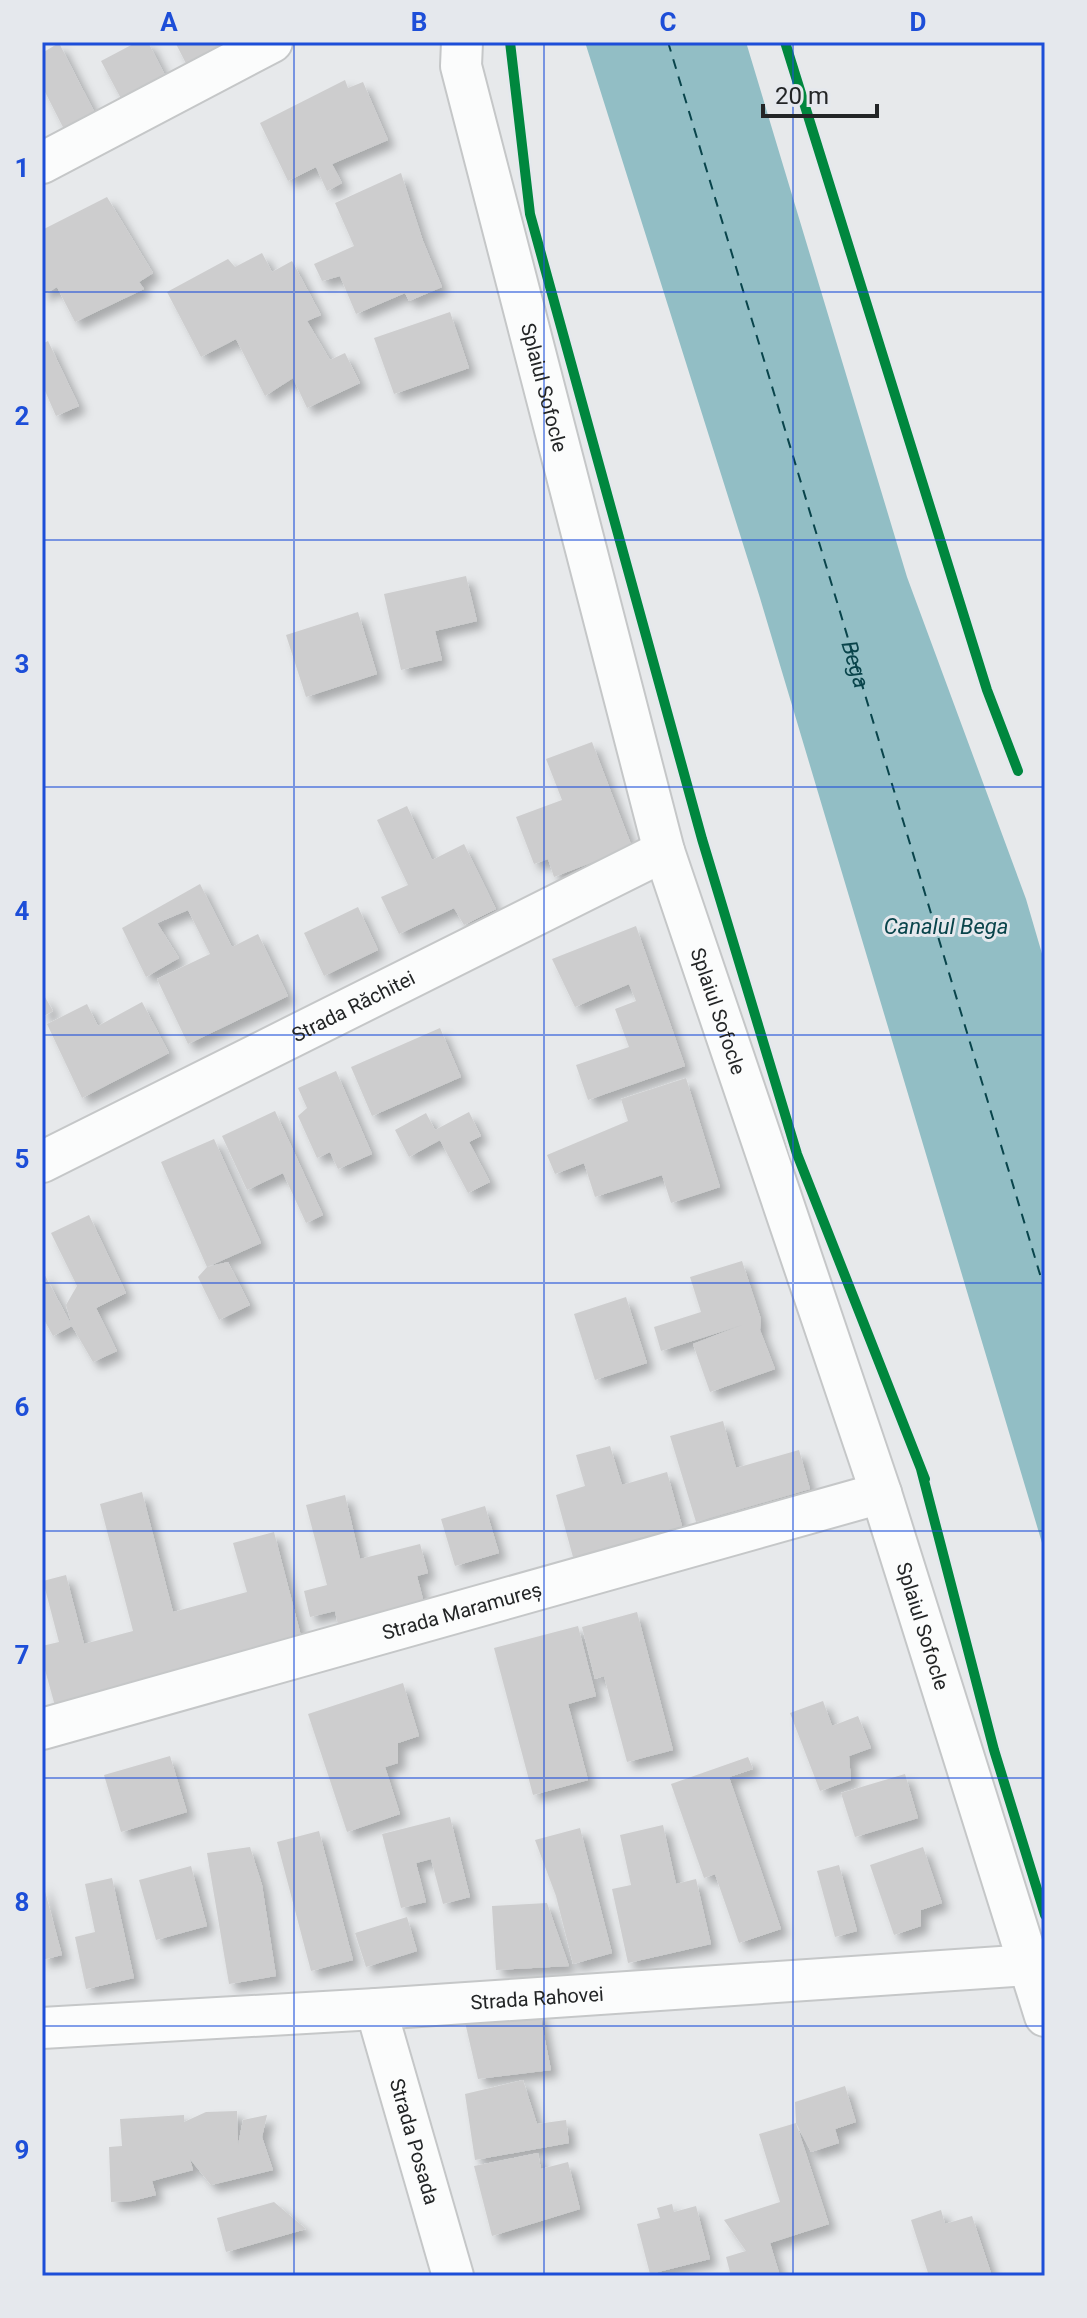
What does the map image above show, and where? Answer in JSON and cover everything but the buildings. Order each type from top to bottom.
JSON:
[{"type":"street","points":[[42,163],[272,42]]},
{"type":"street","name":"Splaiul Sofocle","points":[[454,50],[664,851],[881,1493],[1045,2016]]},
{"type":"street","name":"Strada Răchitei","points":[[42,1162],[664,851]]},
{"type":"street","name":"Strada Maramureș","points":[[42,1729],[881,1493]]},
{"type":"street","name":"Strada Rahovei","points":[[42,2028],[1030,1965]]},
{"type":"street","name":"Strada Posada","points":[[376,2009],[453,2276]]},
{"type":"water","name":"Canalul Bega","points":[[585,42],[746,42],[907,577],[1026,899],[1045,964],[1045,1553],[760,598]]},
{"type":"ferry route","points":[[668,42],[1045,1291]]},
{"type":"cycle path","points":[[510,42],[530,214],[702,839],[797,1154],[925,1479]]},
{"type":"cycle path","points":[[785,42],[987,690],[1018,771]]},
{"type":"cycle path","points":[[921,1469],[994,1750],[1045,1915]]},
{"type":"water label","name":"Bega","points":[[857,664]]}]
